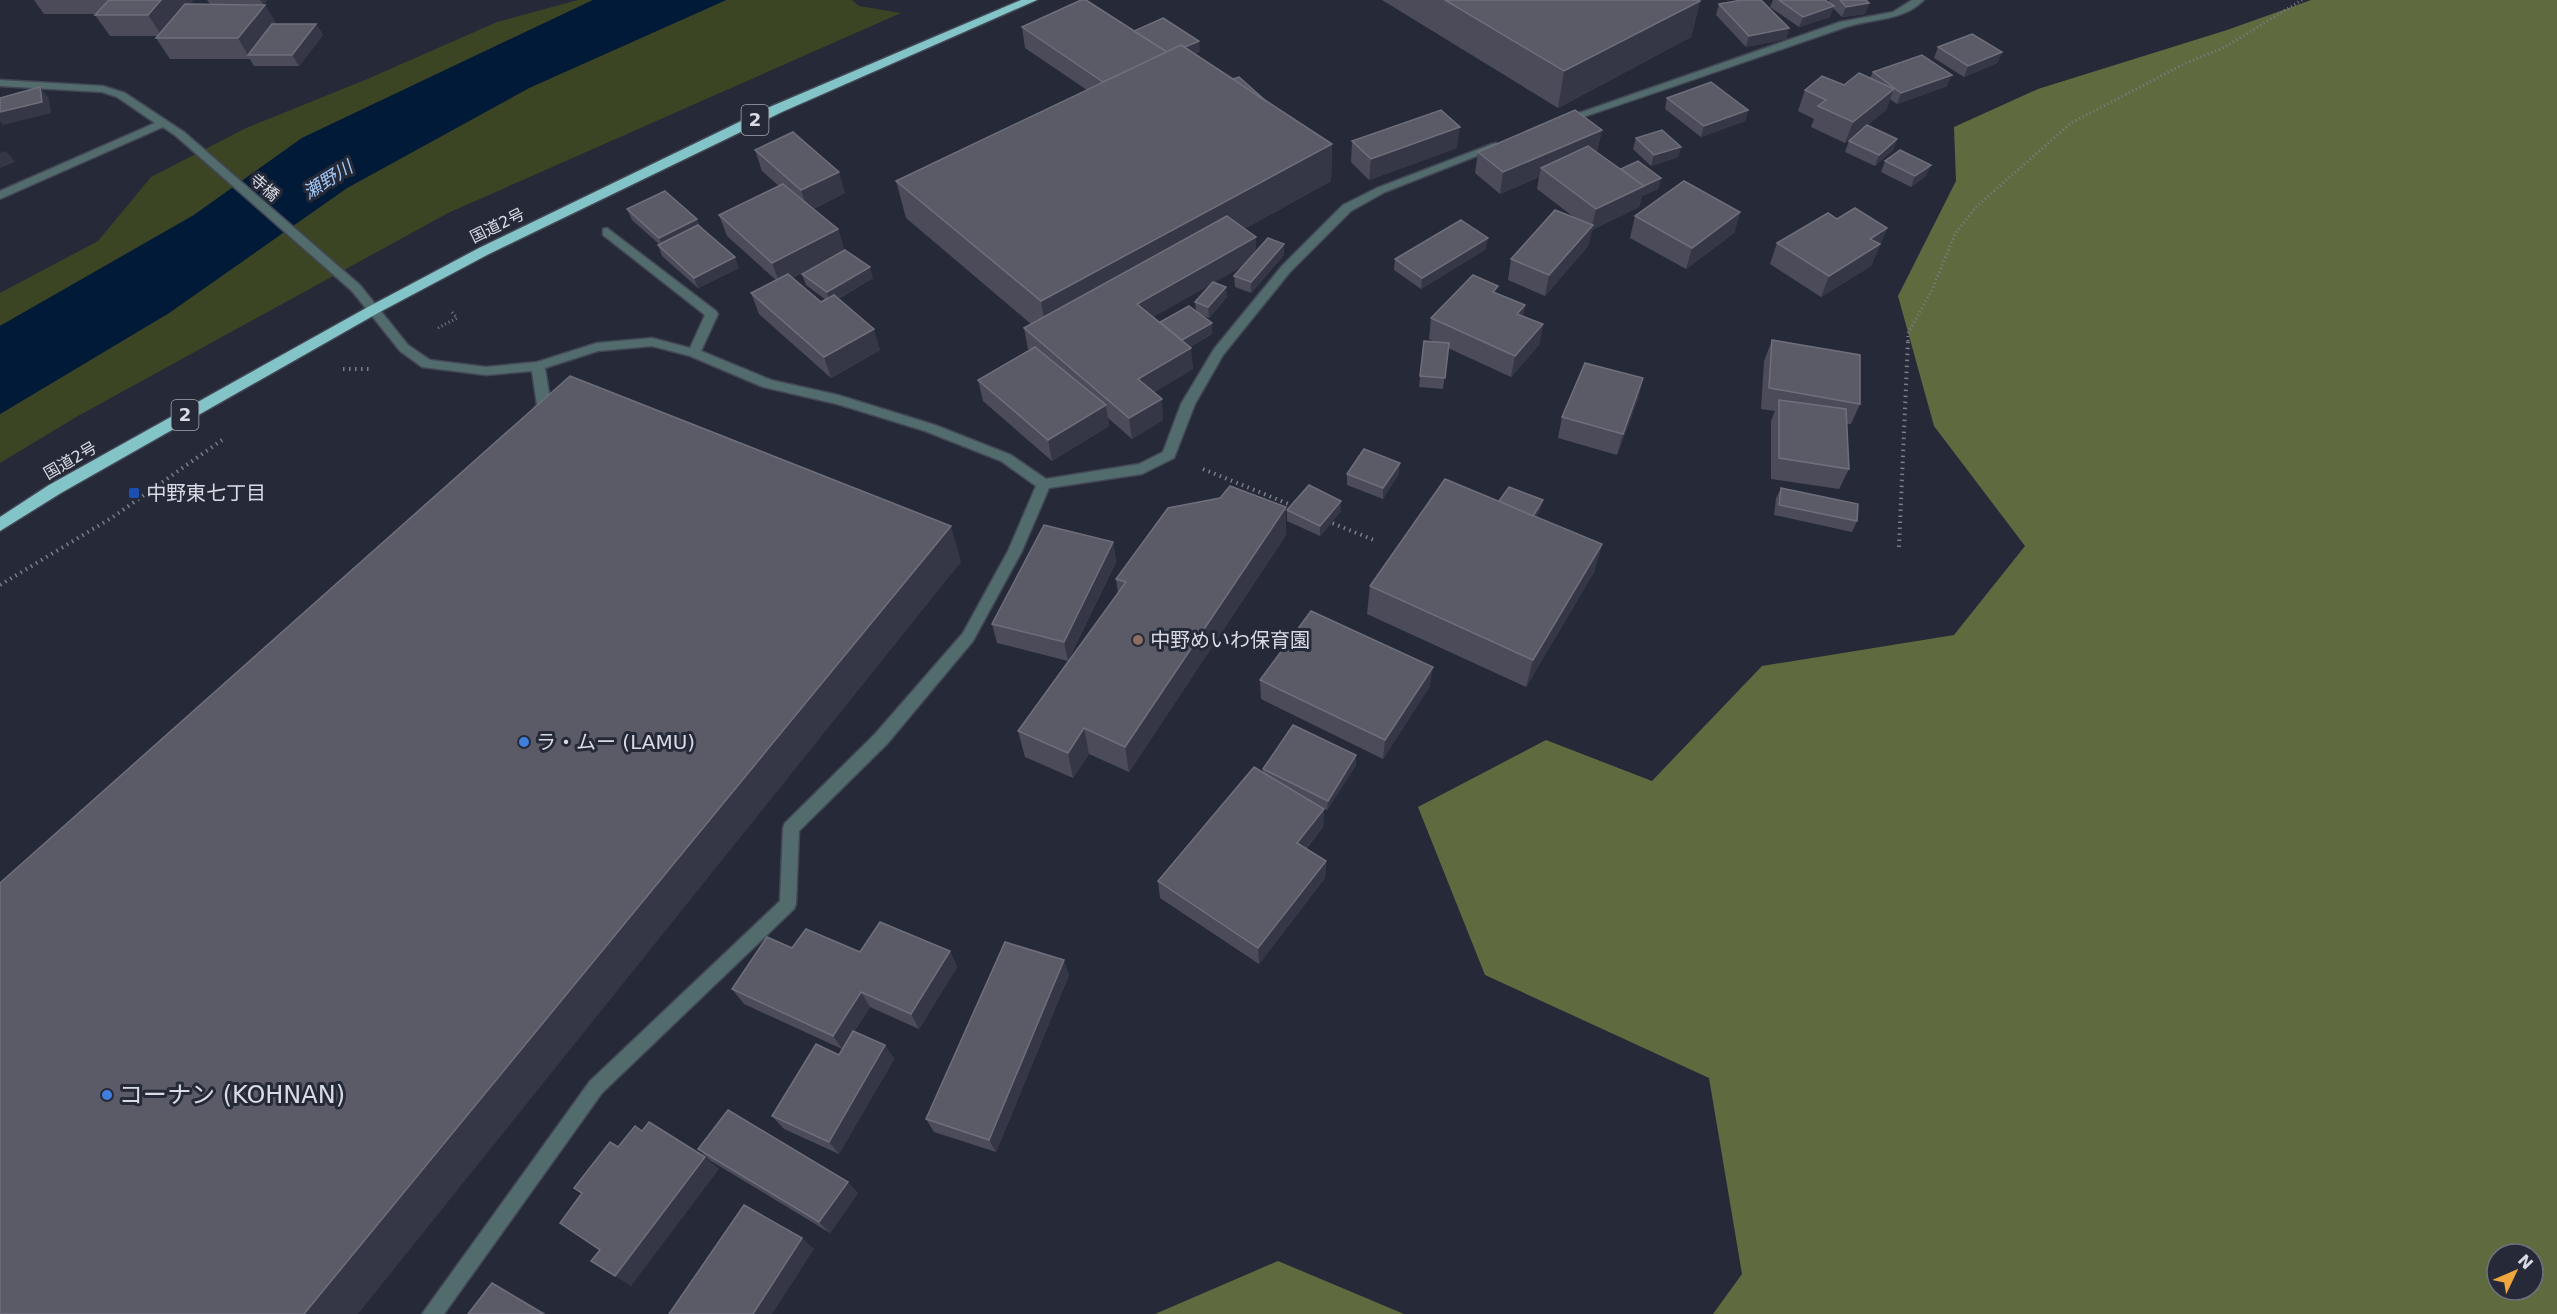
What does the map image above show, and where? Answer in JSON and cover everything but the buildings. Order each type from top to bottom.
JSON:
[{"type":"highway","name":"国道2号","points":[[0,525],[55,489],[373,310],[484,251],[777,109],[1031,0]]},
{"type":"street","points":[[1550,125],[1583,112],[1745,60],[1844,24],[1896,14],[1919,0]]},
{"type":"street","name":"寺橋","points":[[0,83],[103,89],[121,95],[161,124],[180,134],[356,288],[404,348],[427,364],[486,371],[538,366],[597,347],[652,342],[694,352],[768,384],[838,400],[930,428],[1006,458],[1044,484]]},
{"type":"street","points":[[0,195],[161,124]]},
{"type":"street","points":[[432,1314],[596,1087],[788,904],[791,828],[881,739],[968,637],[1015,551],[1044,484],[1142,469],[1169,455],[1188,404],[1218,352],[1286,269],[1347,208],[1381,190],[1507,142]]},
{"type":"street","points":[[607,232],[712,314],[694,352]]},
{"type":"street","points":[[523,431],[532,423],[544,405],[538,366]]},
{"type":"path","points":[[1899,547],[1908,333],[1932,290],[1955,234],[1976,207],[2071,123],[2184,64],[2225,47],[2302,0]]},
{"type":"path","points":[[430,333],[457,318]]},
{"type":"path","points":[[1169,455],[1298,508]]},
{"type":"path","points":[[1320,518],[1374,540]]},
{"type":"green space","points":[[578,0],[593,0],[302,138],[194,215],[0,326],[0,293],[98,241],[151,177],[246,128],[365,80],[497,22]]},
{"type":"green space","points":[[726,0],[852,0],[859,6],[901,13],[448,213],[78,416],[0,463],[0,414],[169,313],[347,188],[529,88]]},
{"type":"green space","points":[[2311,0],[2557,0],[2557,1314],[1713,1314],[1742,1274],[1709,1078],[1485,975],[1418,807],[1546,740],[1652,781],[1762,666],[1954,635],[2025,546],[1934,426],[1898,296],[1956,181],[1954,127],[2038,89],[2227,30]]},
{"type":"green space","points":[[1278,1261],[1404,1314],[1155,1314]]},
{"type":"water","name":"瀬野川","points":[[593,0],[726,0],[529,88],[347,188],[169,313],[0,414],[0,326],[194,215],[302,138]]},
{"type":"place","name":"中野東七丁目","points":[[134,493]]},
{"type":"place","name":"中野めいわ保育園","points":[[1138,640]]},
{"type":"place","name":"ラ・ムー (LAMU)","points":[[524,742]]},
{"type":"place","name":"コーナン (KOHNAN)","points":[[107,1095]]}]
